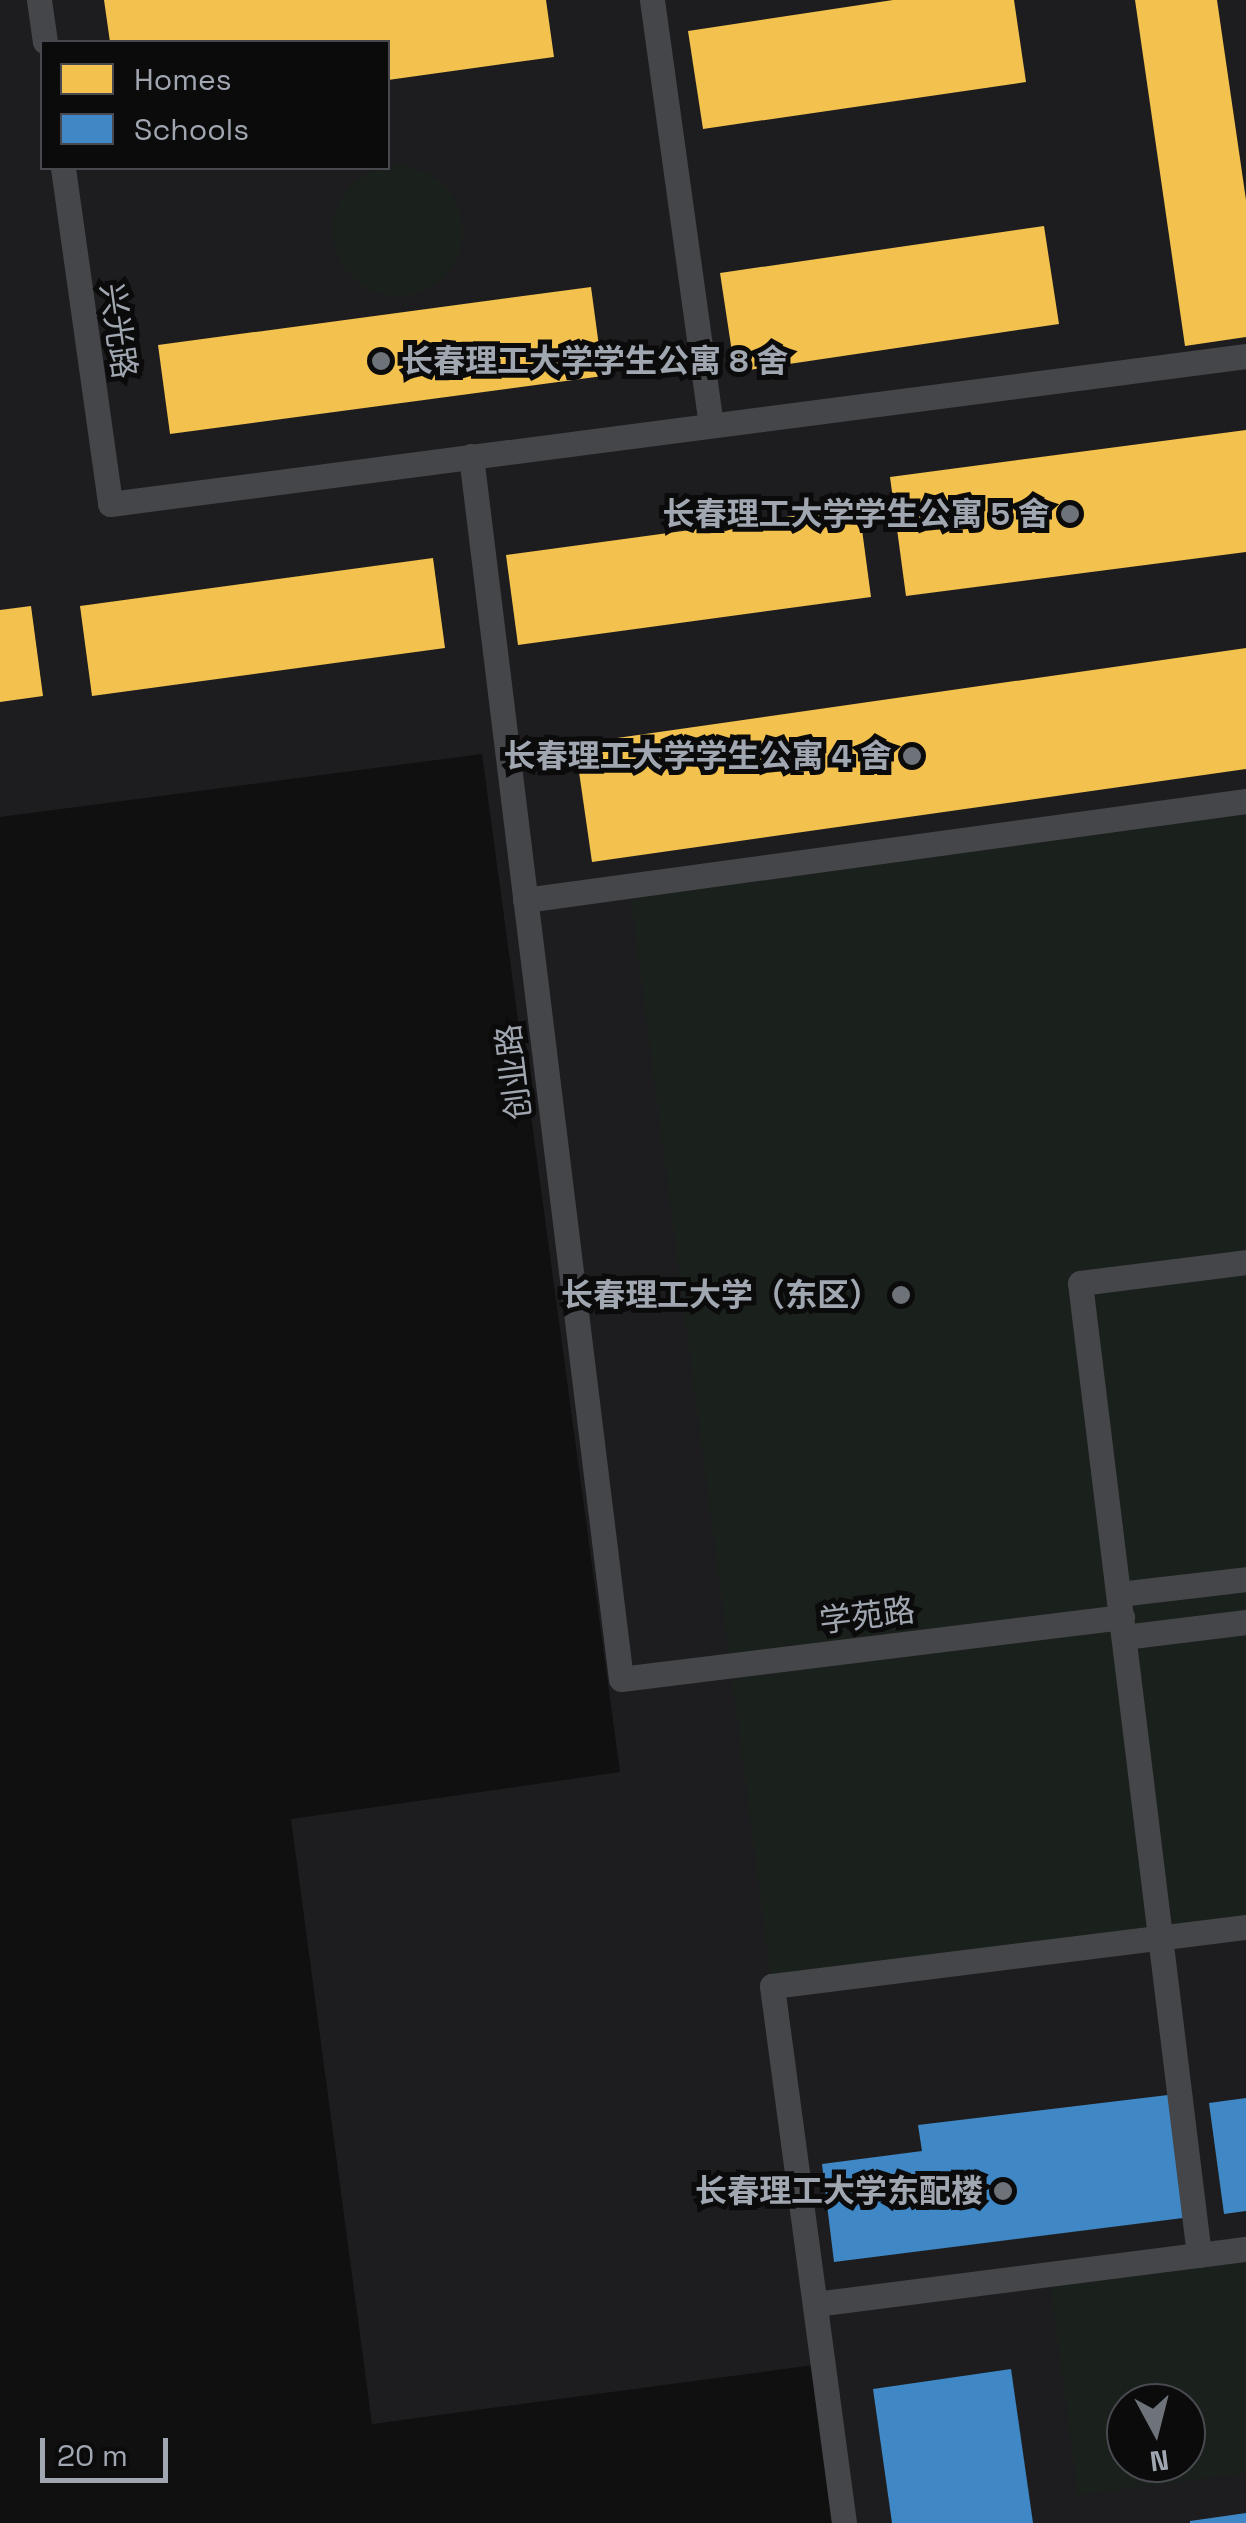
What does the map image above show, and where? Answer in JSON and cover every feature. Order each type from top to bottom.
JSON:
[{"type":"lane","points":[[39,0],[45,40]]},
{"type":"lane","points":[[652,0],[711,425]]},
{"type":"lane","name":"兴光路","points":[[62,170],[110,504],[471,456]]},
{"type":"lane","points":[[471,456],[1246,356]]},
{"type":"lane","name":"创业路","points":[[471,456],[621,1679]]},
{"type":"lane","points":[[526,900],[1246,801]]},
{"type":"lane","points":[[1199,2254],[1080,1283],[1246,1262]]},
{"type":"lane","name":"学苑路","points":[[621,1679],[1122,1616],[1246,1579]]},
{"type":"lane","name":"学苑路","points":[[1122,1616],[1246,1622]]},
{"type":"lane","points":[[844,2523],[772,1986],[1246,1927]]},
{"type":"lane","points":[[815,2304],[1246,2248]]},
{"type":"shaded area","name":"长春理工大学（东区）","points":[[0,0],[1246,0],[1246,2523],[837,2523],[814,2365],[372,2424],[291,1819],[620,1772],[482,754],[0,817]]},
{"type":"shaded area","points":[[398,166],[423,171],[444,185],[461,218],[463,231],[458,256],[444,277],[423,291],[398,296],[373,291],[352,277],[338,256],[333,231],[338,206],[352,185],[373,171]]},
{"type":"shaded area","points":[[1246,801],[1246,1927],[772,1986],[629,886]]},
{"type":"shaded area","points":[[1246,2249],[1246,2473],[1206,2478],[1206,2383],[1106,2383],[1106,2483],[1170,2483],[1078,2495],[1049,2274]]},
{"type":"building: Homes","points":[[104,0],[546,0],[554,57],[390,80],[390,40],[110,40]]},
{"type":"building: Homes","points":[[893,0],[1014,0],[1026,82],[703,129],[688,31]]},
{"type":"building: Homes","points":[[1135,0],[1217,0],[1246,200],[1246,337],[1185,346]]},
{"type":"building: Homes","points":[[1044,226],[1059,324],[735,372],[720,273]]},
{"type":"building: Homes","name":"长春理工大学学生公寓 8 舍","points":[[591,287],[603,376],[170,434],[158,345]]},
{"type":"building: Homes","name":"长春理工大学学生公寓 5 舍","points":[[1246,430],[1246,552],[906,596],[890,477]]},
{"type":"building: Homes","points":[[859,507],[871,597],[518,645],[506,555]]},
{"type":"building: Homes","points":[[433,558],[445,648],[92,696],[80,606]]},
{"type":"building: Homes","points":[[31,606],[43,696],[0,702],[0,610]]},
{"type":"building: Homes","name":"长春理工大学学生公寓 4 舍","points":[[1246,648],[1246,769],[592,862],[575,744]]},
{"type":"building: Schools","name":"长春理工大学东配楼","points":[[1168,2095],[1183,2218],[834,2262],[822,2164],[922,2151],[918,2125]]},
{"type":"building: Schools","points":[[1246,2098],[1246,2211],[1224,2214],[1209,2103]]},
{"type":"building: Schools","points":[[1011,2369],[1033,2523],[892,2523],[873,2389]]},
{"type":"building: Schools","points":[[1246,2513],[1246,2523],[1190,2523],[1190,2521]]},
{"type":"place","name":"长春理工大学学生公寓 8 舍","points":[[381,361]]},
{"type":"place","name":"长春理工大学学生公寓 5 舍","points":[[1070,514]]},
{"type":"place","name":"长春理工大学学生公寓 4 舍","points":[[912,756]]},
{"type":"place","name":"长春理工大学（东区）","points":[[901,1295]]},
{"type":"place","name":"长春理工大学东配楼","points":[[1003,2191]]}]
